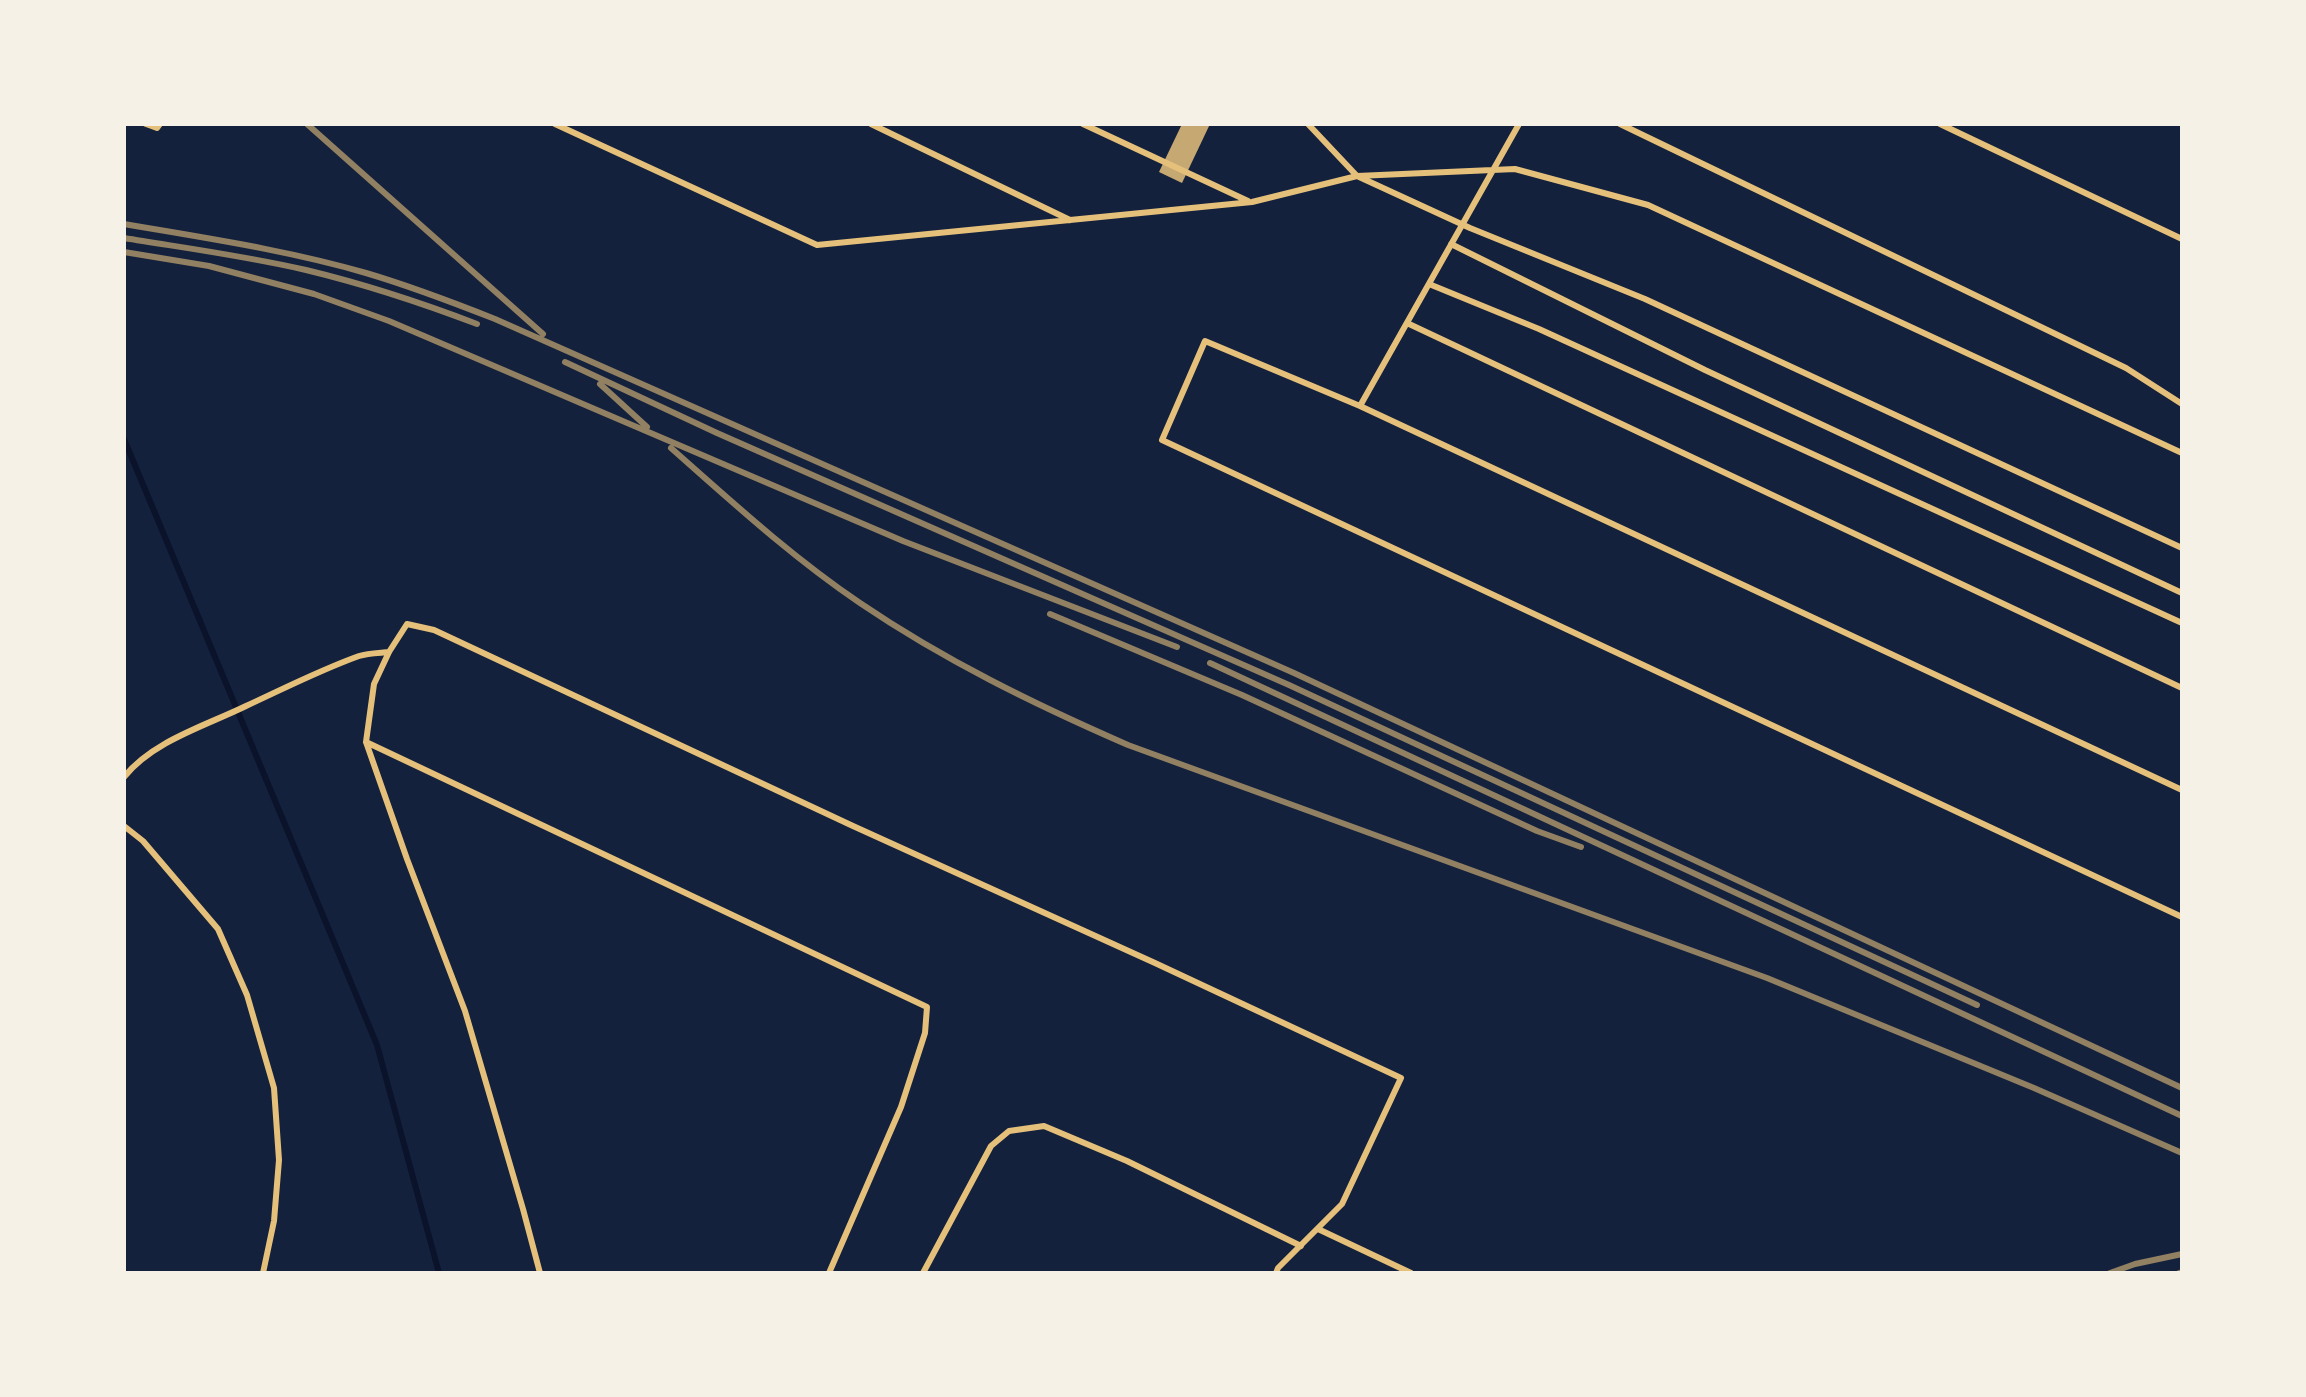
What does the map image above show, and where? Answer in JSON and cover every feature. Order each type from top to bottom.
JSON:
[{"type":"lane","points":[[146,124],[157,128],[160,124]]},
{"type":"lane","points":[[555,124],[817,245],[1252,202],[1357,176],[1515,169],[1648,205],[2182,453]]},
{"type":"lane","points":[[871,124],[1070,220]]},
{"type":"lane","points":[[1083,124],[1252,202]]},
{"type":"lane","points":[[1308,124],[1357,176],[1462,225],[1645,299],[2182,548]]},
{"type":"lane","points":[[1360,406],[1519,124]]},
{"type":"lane","points":[[1620,124],[2126,368],[2182,404]]},
{"type":"lane","points":[[1940,124],[2182,239]]},
{"type":"lane","points":[[1451,244],[1705,370],[2182,593]]},
{"type":"lane","points":[[1429,284],[1539,329],[2182,623]]},
{"type":"lane","points":[[1407,323],[2182,688]]},
{"type":"lane","points":[[2182,790],[1360,406],[1205,341],[1162,440],[2182,917]]},
{"type":"lane","points":[[540,1273],[465,1011],[366,742],[374,684],[407,624],[434,630],[1401,1078],[1342,1204],[1276,1273]]},
{"type":"lane","points":[[124,777],[153,751],[180,737],[362,654],[389,652]]},
{"type":"lane","points":[[366,742],[927,1007],[925,1033],[901,1107],[829,1273]]},
{"type":"lane","points":[[124,826],[143,841],[218,929],[247,995],[274,1088],[279,1160],[274,1221],[263,1273]]},
{"type":"lane","points":[[923,1273],[991,1146],[1009,1131],[1044,1126],[1127,1161],[1301,1246]]},
{"type":"lane","points":[[1318,1229],[1411,1273]]},
{"type":"building","points":[[1182,124],[1210,124],[1182,183],[1159,172]]},
{"type":"waterway","points":[[124,439],[377,1045],[439,1273]]},
{"type":"railway","points":[[307,124],[543,334]]},
{"type":"railway","points":[[124,224],[246,245],[336,265],[415,289],[495,319],[1294,673],[2182,1088]]},
{"type":"railway","points":[[124,238],[306,270],[393,294],[477,324]]},
{"type":"railway","points":[[124,252],[209,266],[314,294],[389,321],[903,541],[1177,647]]},
{"type":"railway","points":[[565,362],[717,433],[1289,685],[1977,1005]]},
{"type":"railway","points":[[600,384],[647,427]]},
{"type":"railway","points":[[671,448],[786,548],[860,603],[957,662],[1058,714],[1128,745],[1767,978],[2182,1153]]},
{"type":"railway","points":[[1050,614],[1242,695],[1537,831],[1581,847]]},
{"type":"railway","points":[[1210,663],[2182,1116]]},
{"type":"railway","points":[[2110,1273],[2182,1254]]}]
